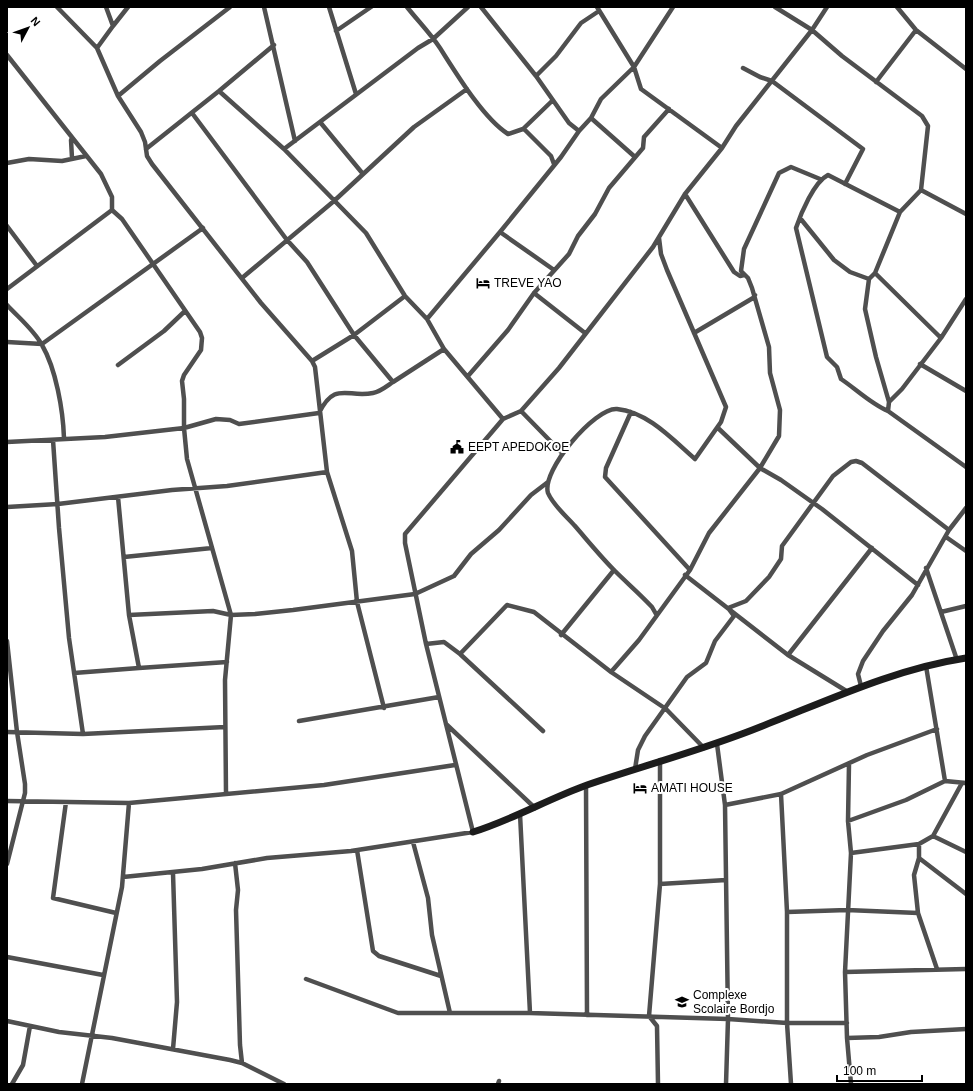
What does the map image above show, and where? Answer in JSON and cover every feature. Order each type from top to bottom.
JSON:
[{"type":"street","points":[[57,7],[97,48],[118,96],[141,132],[145,142],[147,156],[152,164],[283,330],[312,361],[315,368],[327,472],[352,551],[358,602],[384,708]]},
{"type":"street","points":[[106,7],[113,26]]},
{"type":"street","points":[[97,48],[128,7]]},
{"type":"street","points":[[118,96],[171,52],[230,7]]},
{"type":"street","points":[[264,7],[295,141]]},
{"type":"street","points":[[329,7],[356,94]]},
{"type":"street","points":[[336,31],[371,7]]},
{"type":"street","points":[[407,7],[433,39],[467,89],[492,120],[506,132],[511,134],[523,129],[552,101]]},
{"type":"street","points":[[284,149],[356,94],[433,39],[468,7]]},
{"type":"street","points":[[482,7],[536,76],[552,101],[569,123],[579,131]]},
{"type":"street","points":[[427,318],[561,157],[579,131],[591,118],[601,99],[634,67],[672,7]]},
{"type":"street","points":[[775,7],[812,30],[842,56],[922,116],[928,126],[921,190],[900,212],[875,273],[868,279],[865,309],[876,357],[889,402],[888,411]]},
{"type":"street","points":[[473,832],[455,765],[426,644],[405,543],[405,534],[503,419],[521,412],[559,368],[653,247],[685,194],[722,148],[736,126],[812,30],[827,7]]},
{"type":"street","points":[[899,8],[916,30],[966,69]]},
{"type":"street","points":[[536,76],[556,56],[581,23],[598,9],[634,67],[641,89],[722,148]]},
{"type":"street","points":[[876,82],[916,30]]},
{"type":"street","points":[[146,149],[274,45]]},
{"type":"street","points":[[7,56],[69,136],[101,174],[112,197],[112,210],[122,219],[200,332],[202,338],[198,356],[184,375],[182,381],[184,399],[184,428],[187,459],[231,615],[226,662],[226,794]]},
{"type":"street","points":[[743,68],[760,77],[772,81],[863,150],[845,184]]},
{"type":"street","points":[[242,278],[334,201],[414,127],[467,89]]},
{"type":"street","points":[[219,91],[284,149],[366,233],[406,296],[427,318],[444,349],[503,419]]},
{"type":"street","points":[[468,376],[508,330],[534,293],[569,254],[578,236],[595,214],[609,188],[643,148],[644,137],[669,109]]},
{"type":"street","points":[[192,113],[287,240],[307,262],[354,335],[393,382]]},
{"type":"street","points":[[591,118],[635,157]]},
{"type":"street","points":[[320,122],[363,174]]},
{"type":"street","points":[[523,129],[552,156],[554,164]]},
{"type":"street","points":[[69,136],[72,145],[72,158]]},
{"type":"street","points":[[8,162],[29,159],[50,161],[86,156]]},
{"type":"street","points":[[685,194],[734,272],[742,276],[744,275],[741,271],[744,249],[779,173],[791,167],[820,179]]},
{"type":"street","points":[[900,212],[828,176],[820,179],[800,218],[796,228],[827,358],[837,367],[841,379],[880,408],[888,411],[966,467]]},
{"type":"street","points":[[921,190],[966,214]]},
{"type":"street","points":[[7,289],[112,210]]},
{"type":"street","points":[[800,218],[834,260],[850,272],[868,279]]},
{"type":"street","points":[[7,226],[36,266]]},
{"type":"street","points":[[7,342],[42,344],[203,228]]},
{"type":"street","points":[[500,232],[554,270]]},
{"type":"street","points":[[656,614],[652,607],[614,570],[551,499],[548,491],[548,482],[562,453],[588,425],[605,412],[616,409],[643,416],[695,459],[718,428],[723,418],[726,407],[706,365],[694,332],[661,254],[659,237]]},
{"type":"street","points":[[611,672],[639,640],[656,614],[690,570],[712,529],[760,468],[779,436],[780,410],[770,373],[769,347],[755,296],[748,278],[741,271]]},
{"type":"street","points":[[875,273],[941,338]]},
{"type":"street","points":[[534,293],[585,333]]},
{"type":"street","points":[[312,361],[354,335],[406,296]]},
{"type":"street","points":[[694,332],[736,310],[755,296]]},
{"type":"street","points":[[889,402],[902,389],[941,338],[966,299]]},
{"type":"street","points":[[7,305],[42,344],[54,375],[64,438]]},
{"type":"street","points":[[118,365],[164,331],[185,311]]},
{"type":"street","points":[[319,413],[325,402],[335,394],[343,392],[374,393],[444,349]]},
{"type":"street","points":[[920,364],[966,390]]},
{"type":"street","points":[[521,412],[562,453]]},
{"type":"street","points":[[631,412],[606,468],[606,477],[690,570]]},
{"type":"street","points":[[7,442],[105,437],[184,428],[216,419],[230,420],[239,424],[319,413]]},
{"type":"street","points":[[718,428],[760,468],[814,502],[918,585]]},
{"type":"street","points":[[53,440],[69,638],[83,734]]},
{"type":"street","points":[[728,608],[746,601],[769,577],[782,559],[782,546],[827,484],[851,462],[859,462],[949,530]]},
{"type":"street","points":[[7,507],[58,504],[195,488],[227,486],[327,472]]},
{"type":"street","points":[[129,615],[213,611],[231,615],[293,610],[415,594],[454,576],[471,554],[499,530],[531,495],[548,482]]},
{"type":"street","points":[[118,497],[129,615],[139,668]]},
{"type":"street","points":[[861,686],[858,674],[863,661],[883,631],[918,585],[926,568],[949,530],[966,508]]},
{"type":"street","points":[[946,537],[966,551]]},
{"type":"street","points":[[124,557],[212,548]]},
{"type":"street","points":[[788,655],[872,548]]},
{"type":"street","points":[[926,568],[957,660]]},
{"type":"street","points":[[561,635],[614,570]]},
{"type":"street","points":[[685,575],[788,655],[848,692]]},
{"type":"street","points":[[460,654],[507,605],[534,612],[561,635],[611,672],[666,709],[704,748]]},
{"type":"street","points":[[941,612],[966,606]]},
{"type":"street","points":[[635,769],[638,750],[645,736],[666,709],[687,677],[706,663],[715,641],[734,616],[728,608]]},
{"type":"street","points":[[7,641],[9,669],[25,784],[7,864]]},
{"type":"street","points":[[426,644],[444,642],[460,654],[543,731]]},
{"type":"street","points":[[123,877],[173,872],[267,858],[357,850],[473,832],[520,814],[586,785],[660,760],[717,744],[861,686],[926,666],[966,658]]},
{"type":"street","points":[[74,673],[226,662]]},
{"type":"street","points":[[926,666],[945,781]]},
{"type":"street","points":[[299,721],[384,708],[439,697]]},
{"type":"street","points":[[446,724],[534,808]]},
{"type":"street","points":[[7,732],[83,734],[225,727]]},
{"type":"street","points":[[725,805],[781,794],[872,753],[937,729]]},
{"type":"street","points":[[717,744],[725,805],[728,1019],[726,1084]]},
{"type":"street","points":[[658,1084],[657,1026],[649,1016],[660,884],[660,760]]},
{"type":"street","points":[[849,764],[848,820],[851,853],[845,972],[846,1022],[851,1084]]},
{"type":"street","points":[[7,801],[129,803],[330,784],[455,765]]},
{"type":"street","points":[[848,820],[906,800],[945,781],[964,783],[933,836],[919,844],[851,853]]},
{"type":"street","points":[[586,785],[587,1015]]},
{"type":"street","points":[[781,794],[787,912],[787,1023],[791,1084]]},
{"type":"street","points":[[66,802],[52,898],[116,913]]},
{"type":"street","points":[[82,1084],[123,877],[129,803]]},
{"type":"street","points":[[520,814],[530,1013]]},
{"type":"street","points":[[933,836],[966,852]]},
{"type":"street","points":[[413,842],[428,898],[432,935],[450,1013]]},
{"type":"street","points":[[919,844],[919,858],[914,874],[918,913],[937,969]]},
{"type":"street","points":[[357,850],[373,951],[379,956],[441,976]]},
{"type":"street","points":[[919,858],[966,894]]},
{"type":"street","points":[[235,863],[238,890],[236,910],[240,1046],[242,1063]]},
{"type":"street","points":[[173,872],[177,998],[173,1049]]},
{"type":"street","points":[[660,884],[726,880]]},
{"type":"street","points":[[787,912],[847,910],[918,913]]},
{"type":"street","points":[[7,957],[103,975]]},
{"type":"street","points":[[845,972],[966,969]]},
{"type":"street","points":[[306,979],[392,1011],[649,1016],[787,1023],[846,1022]]},
{"type":"street","points":[[7,1021],[91,1037],[173,1049],[242,1063],[284,1084]]},
{"type":"street","points":[[12,1084],[23,1065],[30,1026]]},
{"type":"street","points":[[847,1038],[879,1037],[911,1032],[966,1029]]},
{"type":"place","name":"TREVE YAO","points":[[483,283]]},
{"type":"place","name":"EEPT APEDOKOE","points":[[457,447]]},
{"type":"place","name":"AMATI HOUSE","points":[[640,788]]},
{"type":"place","name":"Complexe Scolaire Bordjo","points":[[682,1002]]}]
